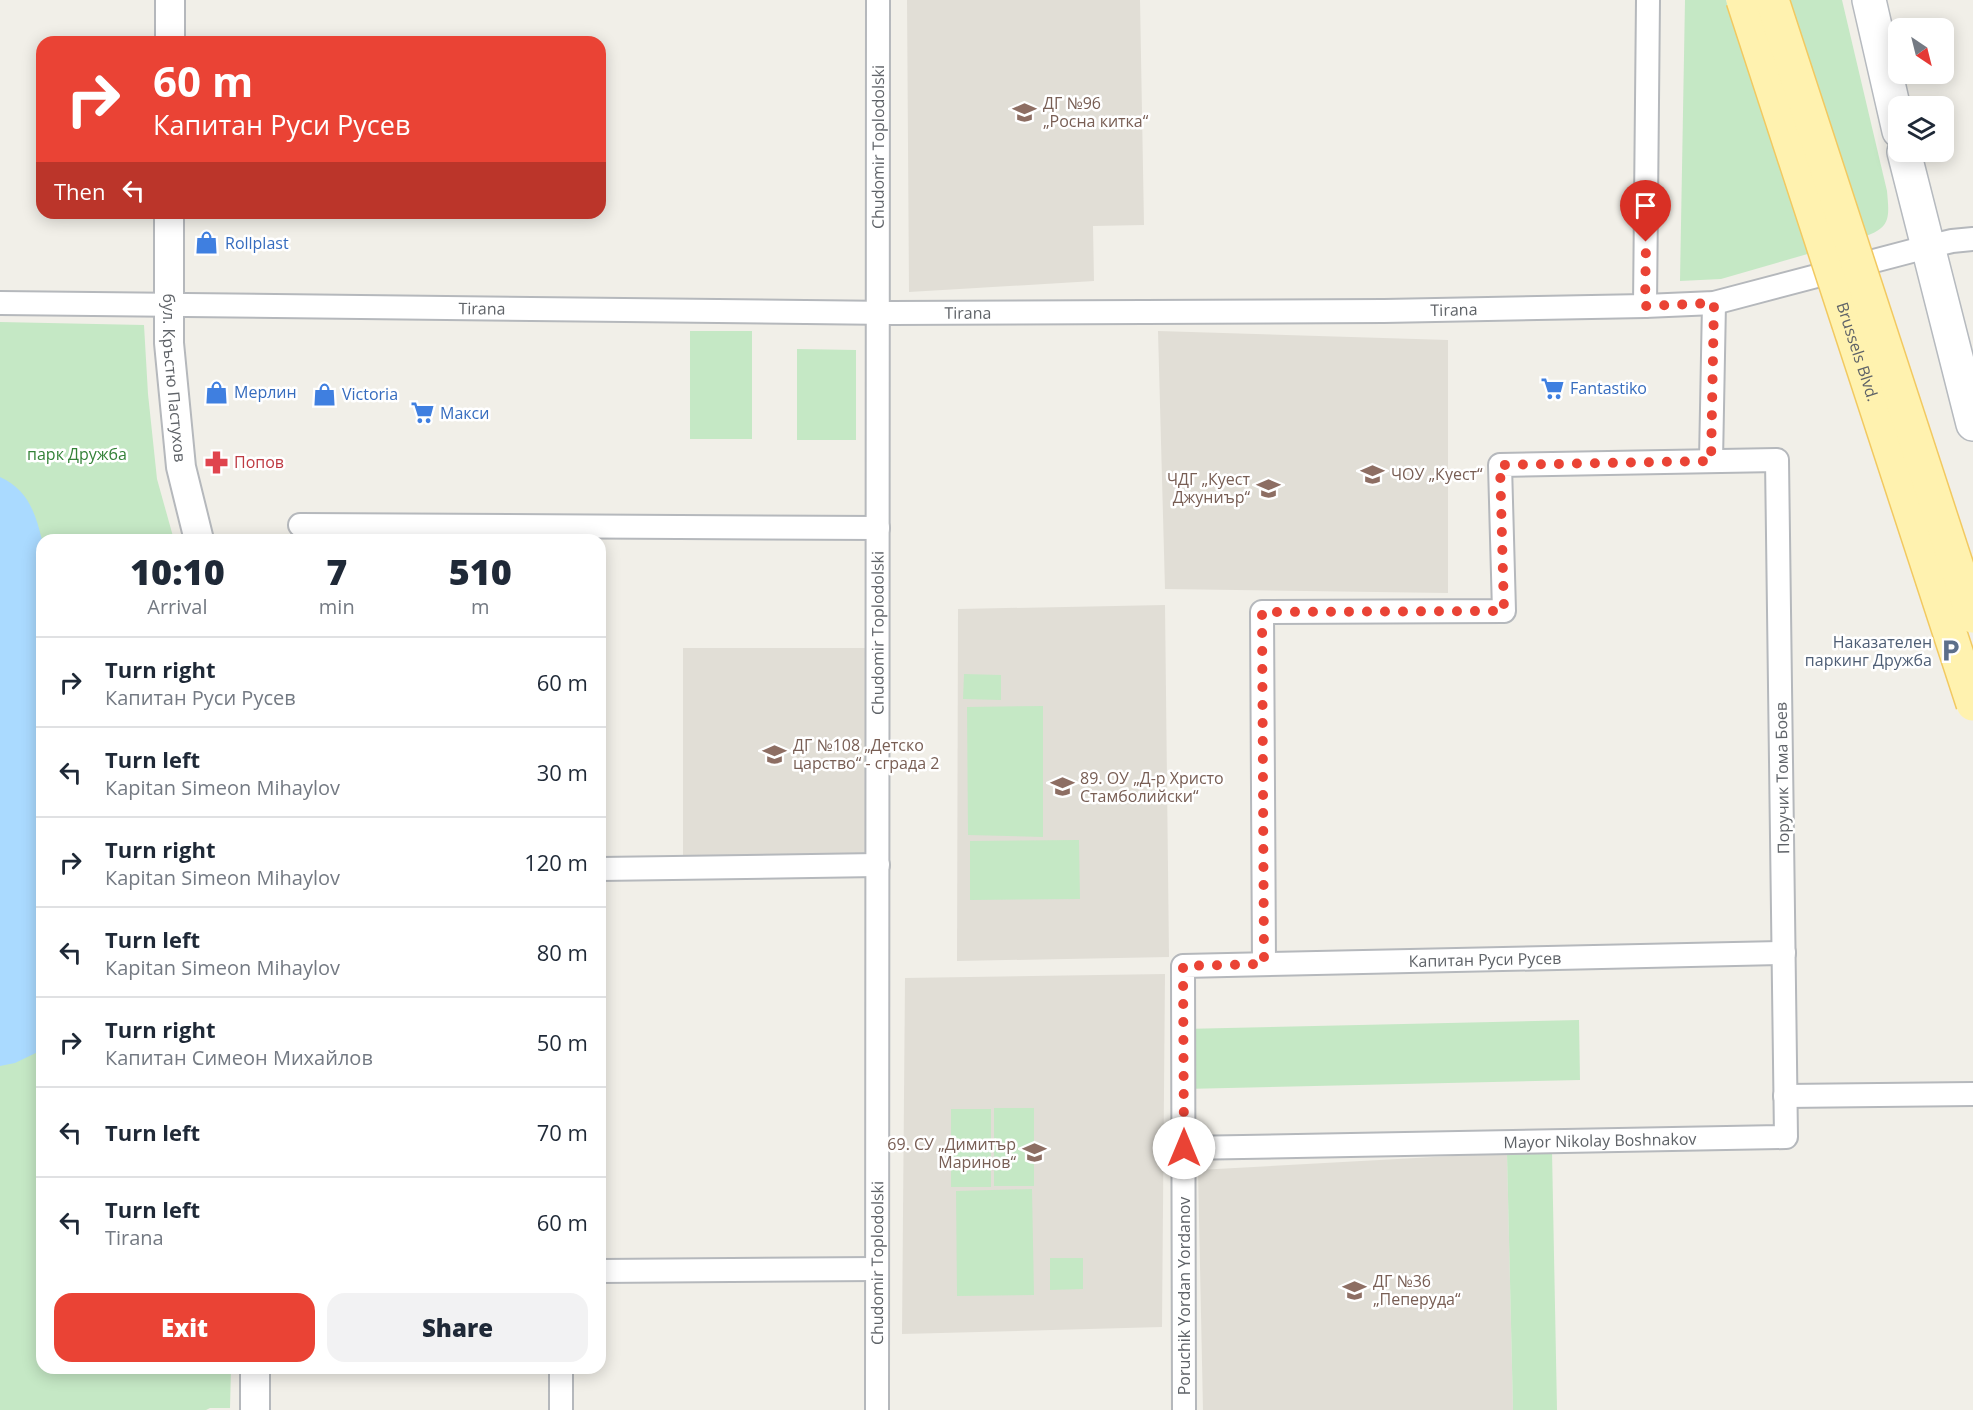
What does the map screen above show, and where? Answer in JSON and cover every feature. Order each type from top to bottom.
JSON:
[{"type":"main road","name":"Brussels Blvd.","points":[[1743,0],[1973,704]]},
{"type":"main road","name":"Brussels Blvd.","points":[[1772,0],[1973,616]]},
{"type":"main road","points":[[1869,0],[1891,96]]},
{"type":"main road","points":[[1906,162],[1973,424]]},
{"type":"street","points":[[170,0],[170,36]]},
{"type":"street","name":"Chudomir Toplodolski","points":[[877,1410],[878,0]]},
{"type":"street","points":[[1645,306],[1648,0]]},
{"type":"street","name":"бул. Кръстю Пастухов","points":[[169,219],[169,342],[181,467],[198,534]]},
{"type":"street","name":"Tirana","points":[[0,303],[878,313],[1373,311],[1645,306],[1714,303],[1927,247],[1973,238]]},
{"type":"street","points":[[1264,964],[1262,612],[1504,611],[1500,465],[1711,461],[1714,303]]},
{"type":"street","name":"Поручик Тома Боев","points":[[1711,461],[1777,460],[1785,1096]]},
{"type":"street","points":[[300,525],[561,533],[878,528]]},
{"type":"street","points":[[606,869],[878,865]]},
{"type":"street","name":"Капитан Руси Русев","points":[[1183,966],[1784,953]]},
{"type":"street","name":"Рoruchik Yordan Yordanov","points":[[1183,966],[1184,1410]]},
{"type":"street","points":[[1785,1096],[1973,1094]]},
{"type":"street","name":"Мayor Nikolay Boshnakov","points":[[1184,1148],[1786,1137],[1785,1096]]},
{"type":"street","points":[[606,1271],[877,1269]]},
{"type":"street","points":[[255,1374],[255,1410]]},
{"type":"street","points":[[561,1374],[561,1410]]},
{"type":"shaded area","name":"ДГ №96 „Росна китка“","points":[[907,0],[1140,0],[1144,225],[1093,226],[1094,281],[909,292]]},
{"type":"shaded area","points":[[1158,331],[1448,340],[1448,593],[1165,589]]},
{"type":"shaded area","name":"89. ОУ „Д-р Христо Стамболийски“","points":[[1165,605],[1169,957],[957,961],[958,609]]},
{"type":"shaded area","name":"ДГ №108 „Детско царство“ - сграда 2","points":[[683,648],[867,648],[866,859],[683,859]]},
{"type":"shaded area","name":"69. СУ „Димитър Маринов“","points":[[1165,974],[1162,1327],[902,1334],[905,978]]},
{"type":"shaded area","name":"ДГ №36 „Пеперуда“","points":[[1507,1153],[1513,1410],[1203,1410],[1198,1170]]},
{"type":"green space","points":[[1685,0],[1726,0],[1811,253],[1721,279],[1680,281]]},
{"type":"green space","points":[[1788,0],[1842,0],[1887,191],[1888,213],[1885,224],[1881,229],[1866,236]]},
{"type":"green space","name":"парк Дружба","points":[[0,322],[144,325],[148,394],[157,479],[172,534],[36,534],[36,1374],[231,1374],[230,1408],[0,1410]]},
{"type":"green space","points":[[690,331],[752,331],[752,439],[690,439]]},
{"type":"green space","points":[[797,349],[856,350],[856,440],[797,440]]},
{"type":"green space","points":[[964,674],[1001,675],[1001,700],[963,699]]},
{"type":"green space","points":[[1043,706],[1043,837],[968,835],[967,707]]},
{"type":"green space","points":[[1079,840],[1080,899],[970,900],[970,841]]},
{"type":"green space","points":[[1579,1020],[1580,1080],[1184,1089],[1183,1029]]},
{"type":"green space","points":[[994,1108],[1034,1108],[1034,1186],[994,1186]]},
{"type":"green space","points":[[951,1109],[991,1109],[991,1187],[951,1187]]},
{"type":"green space","points":[[1552,1151],[1557,1410],[1513,1410],[1507,1153]]},
{"type":"green space","points":[[1032,1189],[1034,1295],[957,1296],[956,1191]]},
{"type":"green space","points":[[1050,1258],[1083,1258],[1083,1289],[1050,1290]]},
{"type":"water","points":[[0,477],[10,482],[24,495],[33,511],[40,534],[36,534],[36,1053],[15,1063],[0,1066]]},
{"type":"place","name":"ДГ №96 „Росна китка“","points":[[1025,112]]},
{"type":"place","name":"Rollplast","points":[[207,243]]},
{"type":"place","name":"Fantastiko","points":[[1552,388]]},
{"type":"place","name":"Мерлин","points":[[216,392]]},
{"type":"place","name":"Victoria","points":[[324,394]]},
{"type":"place","name":"Макси","points":[[422,413]]},
{"type":"place","name":"Попов","points":[[216,462]]},
{"type":"place","name":"ЧОУ „Куест“","points":[[1373,474]]},
{"type":"place","name":"ЧДГ „Куест Джуниър“","points":[[1268,488]]},
{"type":"place","name":"Наказателен паркинг Дружба","points":[[1950,651]]},
{"type":"place","name":"ДГ №108 „Детско царство“ - сграда 2","points":[[775,754]]},
{"type":"place","name":"89. ОУ „Д-р Христо Стамболийски“","points":[[1062,787]]},
{"type":"place","name":"69. СУ „Димитър Маринов“","points":[[1034,1153]]},
{"type":"place","name":"ДГ №36 „Пеперуда“","points":[[1355,1290]]},
{"type":"route","points":[[1184,1148],[1183,966],[1264,964],[1262,612],[1504,611],[1500,465],[1711,461],[1714,303],[1645,306],[1646,242]]}]
